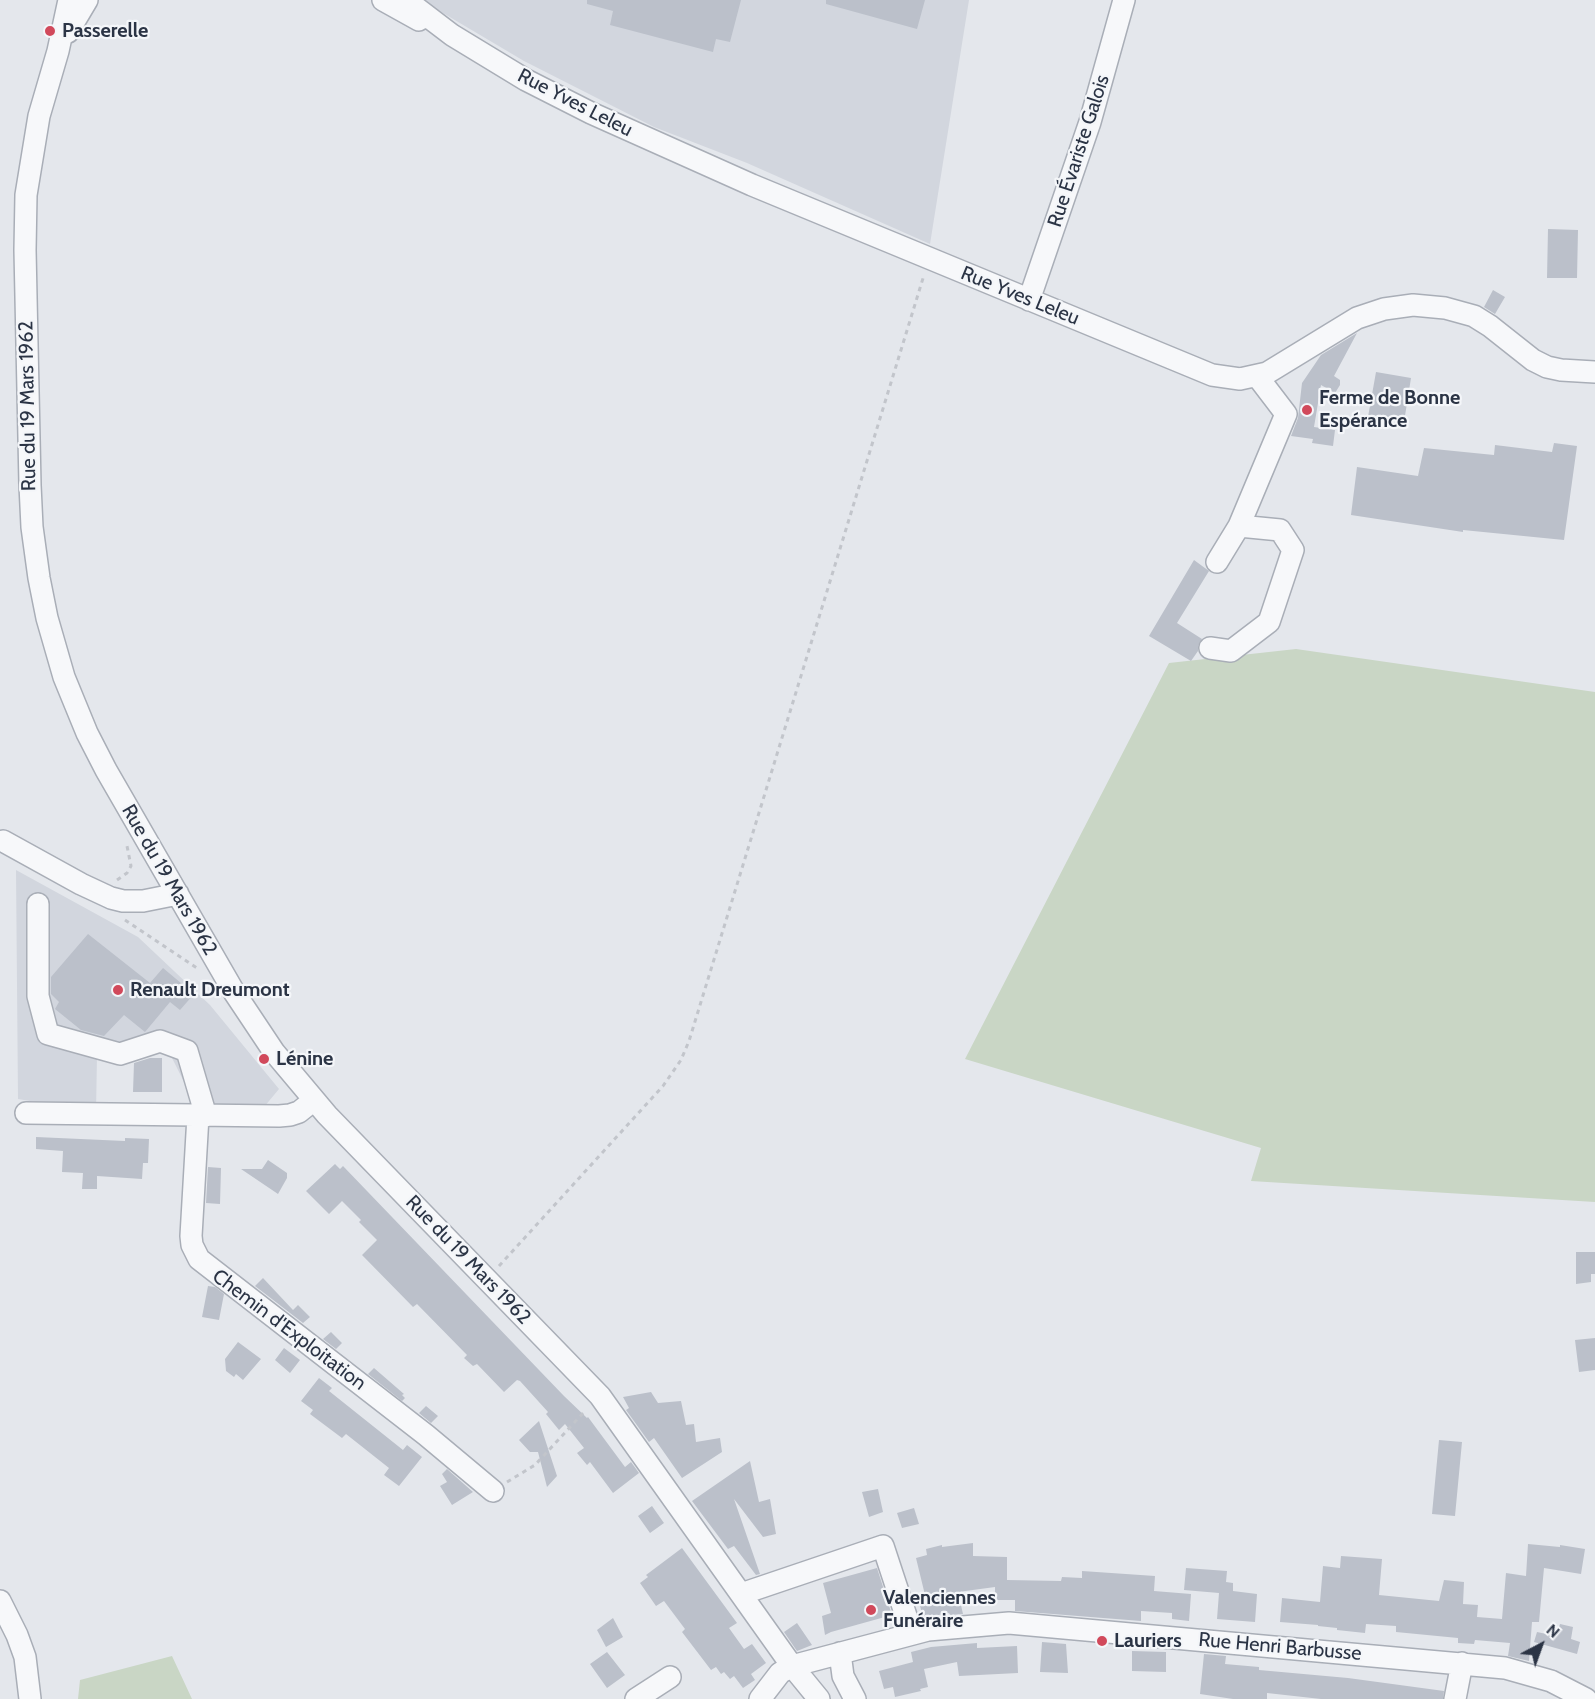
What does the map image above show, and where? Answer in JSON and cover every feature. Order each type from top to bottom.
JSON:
[{"type":"street","name":"Rue du 19 Mars 1962","points":[[69,0],[58,51],[35,134],[26,195],[30,485],[32,527],[39,578],[58,657],[83,723],[106,770],[257,1028],[314,1100],[600,1396],[792,1666],[820,1699]]},
{"type":"street","name":"Rue du 19 Mars 1962","points":[[58,51],[87,0]]},
{"type":"street","name":"Rue Yves Leleu","points":[[383,0],[452,35]]},
{"type":"street","name":"Rue Yves Leleu","points":[[406,0],[452,35],[526,80],[575,106],[752,185],[1212,375],[1240,379],[1257,376],[1283,365],[1357,318],[1384,309],[1413,305],[1445,308],[1474,316],[1533,360],[1547,367],[1595,372]]},
{"type":"street","name":"Rue Évariste Galois","points":[[1029,300],[1090,122],[1124,0]]},
{"type":"street","points":[[1217,562],[1239,526],[1286,414],[1257,376]]},
{"type":"street","points":[[1210,648],[1231,651],[1269,622],[1293,550],[1280,530],[1239,526]]},
{"type":"street","points":[[3,841],[111,898],[123,901],[143,901],[178,894]]},
{"type":"street","name":"Chemin d'Exploitation","points":[[38,904],[38,996],[48,1034],[120,1054],[160,1041],[187,1051],[202,1116],[191,1236],[192,1245],[199,1259],[434,1441],[493,1491]]},
{"type":"street","points":[[26,1113],[290,1115],[314,1100]]},
{"type":"street","points":[[741,1594],[883,1546],[912,1634]]},
{"type":"street","points":[[0,1601],[25,1657],[30,1699]]},
{"type":"street","name":"Rue Henri Barbusse","points":[[792,1666],[943,1628],[1027,1624],[1505,1668],[1526,1672],[1551,1681],[1586,1699]]},
{"type":"street","points":[[840,1653],[845,1682],[855,1699]]},
{"type":"street","points":[[818,1659],[817,1684],[820,1699]]},
{"type":"street","points":[[1455,1699],[1462,1664]]},
{"type":"street","points":[[759,1699],[780,1673],[792,1666]]},
{"type":"street","points":[[636,1699],[670,1677]]},
{"type":"path","points":[[487,1279],[663,1086],[681,1060],[696,1018],[929,259]]},
{"type":"path","points":[[108,881],[116,880],[127,873],[131,866],[126,841]]},
{"type":"path","points":[[121,918],[174,951],[203,975]]},
{"type":"path","points":[[493,1491],[535,1465],[600,1396]]},
{"type":"shaded area","points":[[421,0],[969,0],[930,244],[747,163],[654,127],[524,61]]},
{"type":"shaded area","points":[[16,870],[138,937],[210,1005],[279,1089],[259,1113],[193,1100],[169,1052],[97,1056],[96,1112],[18,1099]]},
{"type":"green space","points":[[1296,649],[1595,692],[1595,1202],[1251,1181],[1261,1148],[965,1059],[1169,663]]},
{"type":"green space","points":[[172,1656],[192,1699],[78,1699],[80,1680]]},
{"type":"building","points":[[587,0],[741,0],[730,42],[716,39],[713,52],[610,25],[613,11],[587,4]]},
{"type":"building","points":[[826,0],[925,0],[917,29],[826,4]]},
{"type":"building","points":[[1548,229],[1578,230],[1577,278],[1547,278]]},
{"type":"building","points":[[1493,290],[1505,297],[1495,314],[1484,307]]},
{"type":"building","name":"Ferme de Bonne Espérance","points":[[1357,333],[1334,376],[1340,380],[1335,393],[1321,385],[1314,427],[1335,430],[1333,446],[1312,443],[1313,439],[1291,436],[1298,418],[1302,383],[1321,355]]},
{"type":"building","points":[[1376,372],[1411,378],[1404,422],[1368,417]]},
{"type":"building","points":[[1554,443],[1577,446],[1564,540],[1463,530],[1463,532],[1351,515],[1357,467],[1418,476],[1424,448],[1494,455],[1495,445],[1552,452]]},
{"type":"building","points":[[1194,560],[1209,571],[1177,623],[1202,639],[1191,661],[1149,636]]},
{"type":"building","name":"Renault Dreumont","points":[[88,934],[150,983],[163,968],[194,994],[180,1010],[170,1002],[145,1032],[124,1015],[104,1036],[81,1030],[55,1009],[59,1002],[51,994],[51,977]]},
{"type":"building","points":[[150,1058],[162,1058],[162,1092],[133,1092],[134,1063]]},
{"type":"building","points":[[36,1137],[125,1141],[125,1138],[149,1139],[148,1163],[143,1163],[142,1179],[97,1176],[97,1189],[82,1189],[83,1173],[62,1172],[63,1151],[36,1149]]},
{"type":"building","points":[[268,1160],[287,1173],[287,1178],[278,1194],[241,1169],[262,1169]]},
{"type":"building","points":[[335,1164],[340,1169],[343,1166],[564,1396],[588,1417],[625,1467],[631,1462],[639,1473],[613,1493],[590,1462],[587,1465],[577,1453],[584,1448],[565,1424],[559,1430],[546,1414],[548,1412],[520,1381],[517,1380],[504,1392],[477,1364],[473,1366],[464,1358],[467,1355],[417,1304],[413,1307],[362,1255],[377,1240],[359,1222],[361,1220],[342,1201],[329,1214],[306,1191]]},
{"type":"building","points":[[208,1167],[221,1168],[220,1204],[206,1203]]},
{"type":"building","points":[[1576,1252],[1595,1252],[1595,1274],[1591,1274],[1591,1282],[1576,1284]]},
{"type":"building","points":[[263,1278],[293,1310],[298,1305],[310,1317],[303,1323],[255,1286]]},
{"type":"building","points":[[208,1286],[215,1287],[224,1294],[219,1320],[202,1317]]},
{"type":"building","points":[[331,1332],[342,1343],[336,1349],[323,1339]]},
{"type":"building","points":[[1595,1338],[1595,1370],[1579,1372],[1575,1340]]},
{"type":"building","points":[[238,1342],[261,1359],[243,1380],[236,1374],[234,1377],[226,1371],[225,1359]]},
{"type":"building","points":[[284,1348],[300,1360],[290,1373],[275,1360]]},
{"type":"building","points":[[374,1368],[404,1394],[402,1395],[405,1398],[402,1401],[368,1374]]},
{"type":"building","points":[[319,1378],[332,1388],[329,1391],[403,1450],[407,1445],[422,1457],[399,1486],[384,1475],[389,1468],[346,1434],[342,1438],[310,1414],[313,1410],[301,1401]]},
{"type":"building","points":[[651,1392],[658,1403],[681,1401],[686,1425],[694,1424],[696,1442],[720,1438],[722,1452],[682,1478],[654,1438],[649,1442],[626,1410],[629,1408],[623,1397]]},
{"type":"building","points":[[426,1406],[438,1416],[431,1423],[419,1413]]},
{"type":"building","points":[[539,1421],[557,1476],[547,1487],[538,1452],[530,1452],[519,1440]]},
{"type":"building","points":[[1439,1440],[1462,1442],[1455,1516],[1432,1514]]},
{"type":"building","points":[[750,1461],[759,1502],[770,1499],[776,1534],[763,1537],[734,1499],[760,1574],[756,1575],[734,1546],[728,1549],[692,1501]]},
{"type":"building","points":[[447,1469],[473,1492],[452,1505],[440,1486],[447,1482],[442,1474]]},
{"type":"building","points":[[878,1489],[883,1512],[869,1517],[862,1492]]},
{"type":"building","points":[[652,1506],[664,1523],[650,1533],[638,1516]]},
{"type":"building","points":[[914,1508],[919,1524],[902,1528],[897,1513]]},
{"type":"building","points":[[973,1543],[973,1556],[1007,1557],[1007,1580],[1061,1581],[1062,1577],[1082,1578],[1082,1571],[1155,1576],[1154,1591],[1191,1594],[1189,1621],[1172,1619],[1172,1613],[1141,1611],[1141,1621],[1015,1611],[1015,1600],[995,1600],[995,1587],[958,1592],[963,1614],[950,1615],[949,1613],[923,1618],[918,1597],[925,1595],[916,1558],[927,1555],[926,1549],[942,1545],[942,1547]]},
{"type":"building","points":[[1528,1544],[1560,1547],[1560,1545],[1585,1549],[1581,1574],[1544,1568],[1539,1622],[1532,1622],[1529,1661],[1508,1656],[1510,1643],[1475,1640],[1474,1644],[1458,1643],[1458,1638],[1396,1632],[1396,1626],[1366,1624],[1365,1633],[1318,1625],[1280,1622],[1282,1598],[1320,1602],[1323,1566],[1340,1568],[1341,1556],[1382,1559],[1379,1595],[1439,1601],[1444,1580],[1464,1582],[1463,1604],[1478,1605],[1477,1617],[1502,1619],[1506,1573],[1526,1576]]},
{"type":"building","points":[[682,1548],[737,1623],[729,1628],[744,1649],[752,1644],[766,1663],[751,1674],[755,1680],[743,1688],[734,1676],[730,1679],[724,1672],[721,1674],[716,1667],[711,1670],[682,1632],[685,1629],[664,1601],[656,1606],[640,1583],[648,1577],[646,1575]]},
{"type":"building","points":[[877,1568],[892,1615],[825,1635],[822,1616],[831,1613],[823,1583]]},
{"type":"building","points":[[1186,1568],[1227,1571],[1226,1582],[1233,1583],[1233,1591],[1257,1594],[1255,1622],[1217,1619],[1219,1593],[1184,1590]]},
{"type":"building","points":[[613,1618],[623,1637],[606,1647],[597,1630]]},
{"type":"building","points":[[797,1623],[812,1645],[797,1651],[784,1632]]},
{"type":"building","points":[[1560,1624],[1573,1627],[1571,1639],[1580,1642],[1577,1654],[1534,1642],[1537,1632],[1556,1636]]},
{"type":"building","points":[[1042,1642],[1066,1644],[1068,1673],[1040,1672]]},
{"type":"building","points":[[977,1643],[977,1648],[1017,1646],[1018,1673],[959,1676],[957,1662],[924,1669],[928,1687],[920,1689],[921,1691],[895,1697],[893,1687],[884,1689],[879,1671],[913,1662],[911,1652],[931,1647]]},
{"type":"building","points":[[1132,1651],[1166,1652],[1166,1672],[1132,1671]]},
{"type":"building","points":[[607,1652],[625,1675],[607,1688],[590,1664]]},
{"type":"building","points":[[1204,1654],[1226,1656],[1225,1664],[1259,1667],[1259,1670],[1348,1678],[1444,1691],[1443,1699],[1321,1699],[1267,1693],[1267,1699],[1233,1699],[1200,1694]]},
{"type":"place","name":"Passerelle","points":[[50,31]]},
{"type":"place","name":"Ferme de Bonne Espérance","points":[[1307,410]]},
{"type":"place","name":"Renault Dreumont","points":[[118,990]]},
{"type":"place","name":"Lénine","points":[[264,1059]]},
{"type":"place","name":"Valenciennes Funéraire","points":[[871,1610]]},
{"type":"place","name":"Lauriers","points":[[1102,1641]]}]
